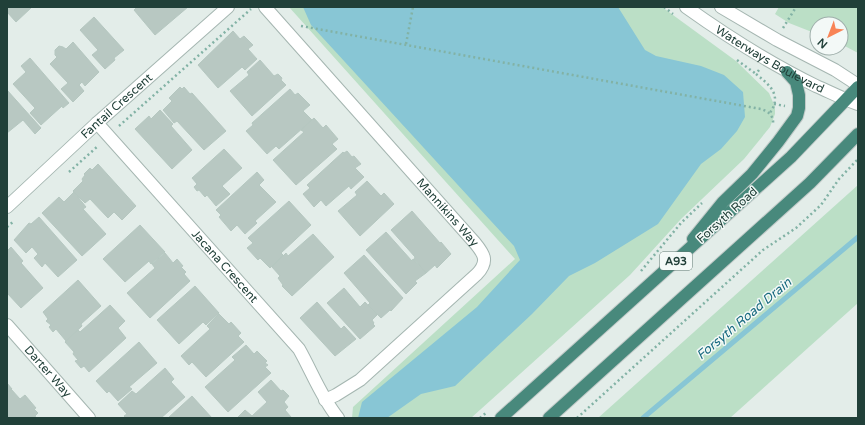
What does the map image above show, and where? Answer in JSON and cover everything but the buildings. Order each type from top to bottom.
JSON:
[{"type":"highway","points":[[679,258],[723,202],[752,174],[797,116],[799,108],[799,95],[796,82],[787,72]]},
{"type":"highway","name":"Forsyth Road","points":[[501,418],[791,157],[858,86]]},
{"type":"highway","name":"A93","points":[[549,418],[810,183],[858,134]]},
{"type":"street","name":"Fantail Crescent","points":[[7,207],[97,123],[228,7]]},
{"type":"street","name":"Mannikins Way","points":[[264,7],[475,243],[484,256],[483,265],[477,274],[372,370],[360,380],[325,400]]},
{"type":"street","name":"Waterways Boulevard","points":[[686,7],[737,42],[787,72],[846,100],[858,104]]},
{"type":"street","name":"Waterways Boulevard","points":[[721,7],[777,40],[835,70],[858,86]]},
{"type":"street","name":"Jacana Crescent","points":[[97,123],[299,349],[325,400],[338,418]]},
{"type":"street","name":"Darter Way","points":[[7,325],[89,418]]},
{"type":"path","points":[[66,174],[253,7]]},
{"type":"path","points":[[406,44],[413,7]]},
{"type":"path","points":[[304,26],[766,111],[772,116],[774,122],[771,128]]},
{"type":"path","points":[[576,418],[764,250],[796,228],[821,205],[839,179],[858,159]]},
{"type":"path","points":[[636,277],[681,223],[703,202]]},
{"type":"path","points":[[7,227],[19,216]]},
{"type":"path","points":[[480,418],[492,408]]},
{"type":"green space","points":[[289,7],[662,7],[736,61],[769,93],[775,107],[775,114],[770,127],[744,159],[681,219],[630,275],[471,418],[352,418],[353,407],[515,259]]},
{"type":"green space","points":[[779,7],[858,7],[858,53],[849,48],[849,16],[809,16],[809,31],[789,23],[775,14]]},
{"type":"green space","points":[[858,185],[858,303],[730,418],[598,418]]},
{"type":"water","points":[[303,7],[618,7],[645,50],[656,56],[701,66],[724,75],[743,92],[745,117],[737,131],[721,149],[701,164],[658,224],[595,263],[569,276],[532,314],[455,386],[421,394],[387,418],[358,418],[362,402],[477,307],[520,260],[514,246],[311,25]]},
{"type":"waterway","name":"Forsyth Road Drain","points":[[643,418],[858,237]]}]
